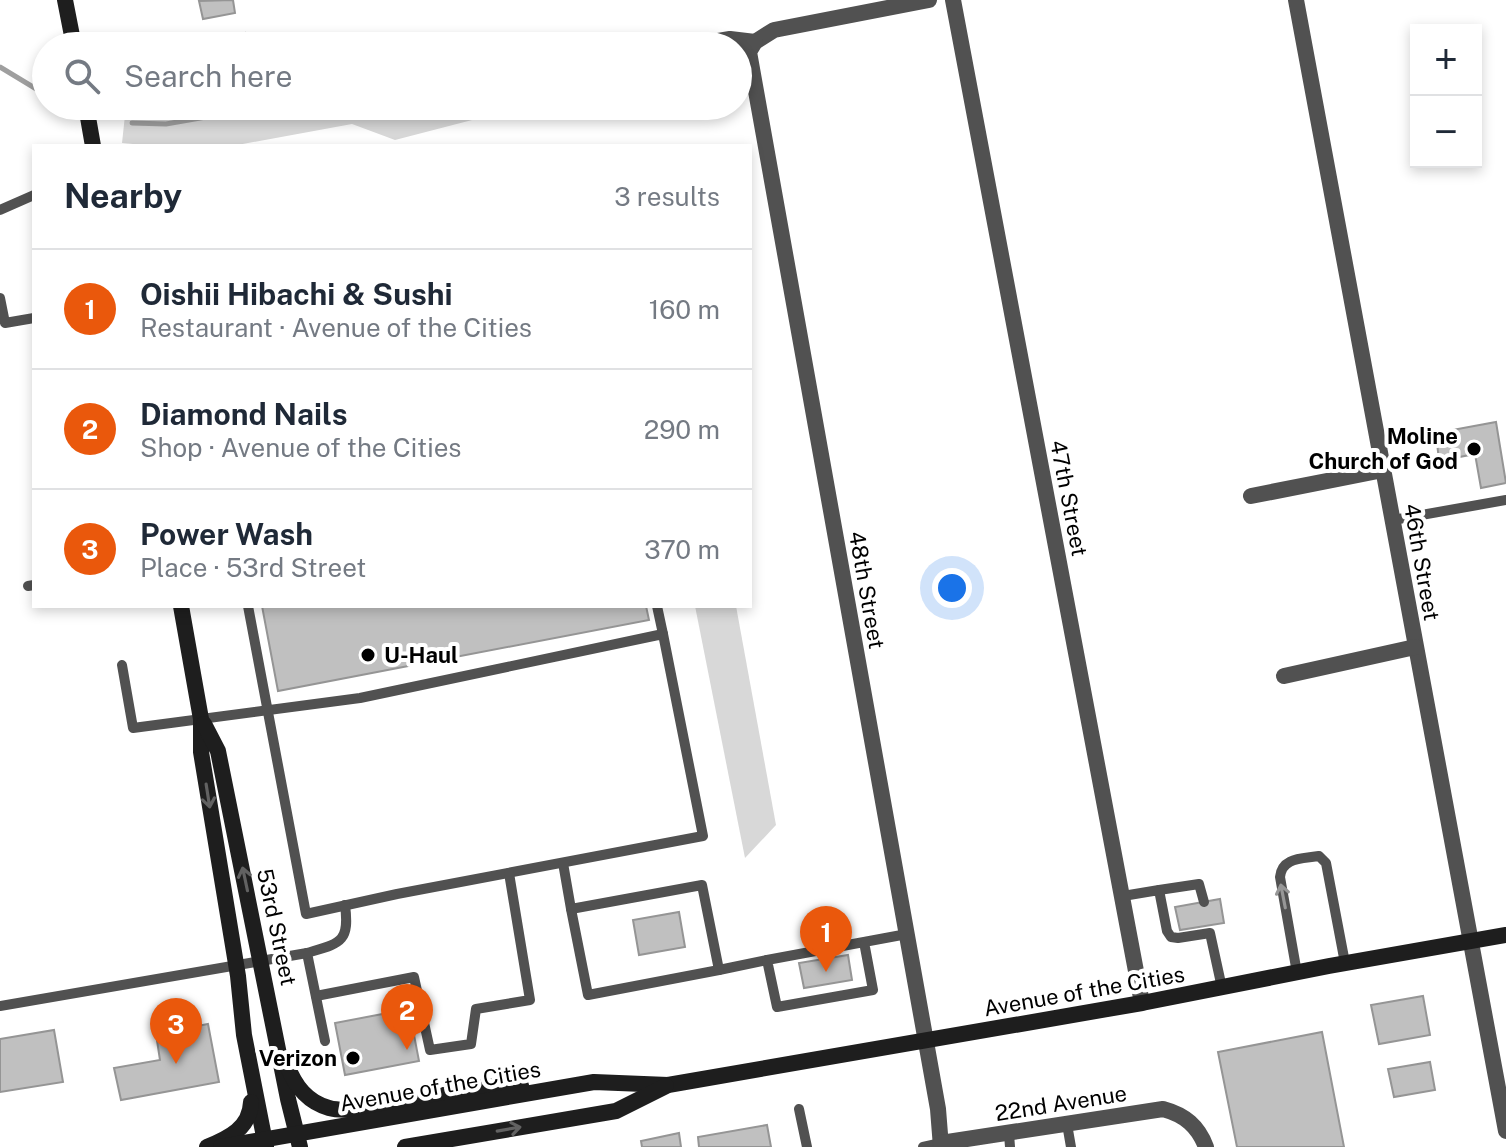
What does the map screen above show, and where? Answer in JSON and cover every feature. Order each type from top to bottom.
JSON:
[{"type":"main road","points":[[65,0],[71,32]]},
{"type":"main road","points":[[88,120],[93,144]]},
{"type":"main road","name":"53rd Street","points":[[181,608],[201,719],[201,752],[250,1068],[265,1143]]},
{"type":"main road","name":"53rd Street","points":[[201,719],[218,751],[298,1140]]},
{"type":"main road","name":"Avenue of the Cities","points":[[221,1147],[298,1140],[594,1082],[668,1085],[925,1042],[1506,935]]},
{"type":"main road","points":[[277,1040],[304,1095],[336,1110],[479,1087],[594,1082]]},
{"type":"main road","points":[[207,1147],[230,1138],[248,1119],[252,1100],[250,1068]]},
{"type":"main road","name":"Avenue of the Cities","points":[[405,1147],[616,1111],[668,1085]]},
{"type":"street","points":[[752,42],[774,30],[929,0]]},
{"type":"street","name":"47th Street","points":[[953,0],[1142,1003]]},
{"type":"street","name":"46th Street","points":[[1296,0],[1506,1131]]},
{"type":"street","name":"48th Street","points":[[752,47],[755,42]]},
{"type":"street","name":"48th Street","points":[[752,77],[938,1109],[941,1145]]},
{"type":"street","points":[[1251,496],[1383,470]]},
{"type":"street","points":[[1284,676],[1415,647]]},
{"type":"street","name":"22nd Avenue","points":[[941,1145],[1009,1141],[1067,1124],[1163,1109],[1176,1112],[1196,1126],[1206,1147]]},
{"type":"lane","points":[[0,210],[32,196]]},
{"type":"lane","points":[[0,298],[5,323],[32,318]]},
{"type":"lane","points":[[1393,520],[1506,500]]},
{"type":"lane","points":[[248,608],[306,914],[703,836],[657,608]]},
{"type":"lane","points":[[122,665],[133,728],[360,698],[663,634]]},
{"type":"lane","points":[[1297,973],[1280,877],[1281,868],[1287,862],[1319,856],[1326,863],[1345,963]]},
{"type":"lane","points":[[563,863],[588,995],[907,934]]},
{"type":"lane","points":[[316,996],[414,977],[430,1050],[471,1044],[476,1009],[530,1000],[509,873]]},
{"type":"lane","points":[[1123,896],[1195,883],[1201,887],[1204,902]]},
{"type":"lane","points":[[571,909],[702,885],[719,970]]},
{"type":"lane","points":[[1159,890],[1171,937],[1178,938],[1209,929],[1222,988]]},
{"type":"lane","points":[[0,1006],[307,953],[339,943],[347,931],[345,905]]},
{"type":"lane","points":[[767,960],[777,1007],[873,990],[864,942]]},
{"type":"lane","points":[[307,953],[325,1041]]},
{"type":"lane","points":[[799,1109],[807,1147]]},
{"type":"lane","points":[[1067,1124],[1071,1147]]},
{"type":"lane","points":[[923,1147],[941,1145]]},
{"type":"shaded area","points":[[124,120],[472,120],[395,140],[352,124],[243,144],[122,143]]},
{"type":"shaded area","points":[[695,608],[736,608],[776,825],[745,858]]},
{"type":"building","points":[[233,0],[235,13],[203,19],[199,1]]},
{"type":"building","points":[[1496,422],[1506,483],[1481,488],[1475,454],[1439,461],[1436,433]]},
{"type":"building","name":"U-Haul","points":[[262,608],[646,608],[649,620],[278,691]]},
{"type":"building","points":[[1220,899],[1224,923],[1180,930],[1175,907]]},
{"type":"building","points":[[679,912],[685,947],[639,955],[633,920]]},
{"type":"building","points":[[848,955],[852,980],[804,988],[799,963]]},
{"type":"building","points":[[1423,996],[1430,1035],[1379,1044],[1371,1005]]},
{"type":"building","points":[[409,1009],[419,1061],[345,1075],[335,1023]]},
{"type":"building","points":[[208,1024],[219,1082],[121,1100],[114,1068],[160,1060],[156,1034]]},
{"type":"building","points":[[54,1030],[63,1082],[0,1092],[0,1039]]},
{"type":"building","points":[[1322,1032],[1344,1147],[1237,1147],[1218,1052]]},
{"type":"building","points":[[1430,1062],[1435,1090],[1394,1097],[1388,1069]]},
{"type":"building","points":[[767,1125],[771,1147],[699,1147],[698,1137]]},
{"type":"building","points":[[679,1133],[681,1147],[642,1147],[641,1141]]},
{"type":"waterway","points":[[0,67],[32,86]]},
{"type":"waterway","points":[[132,123],[166,124],[189,120]]},
{"type":"place","name":"Moline Church of God","points":[[1474,449]]},
{"type":"place","name":"U-Haul","points":[[368,655]]},
{"type":"place","name":"Oishii Hibachi & Sushi","points":[[826,972]]},
{"type":"place","name":"Diamond Nails","points":[[407,1050]]},
{"type":"place","name":"Verizon","points":[[353,1058]]},
{"type":"place","name":"Power Wash","points":[[176,1064]]}]
